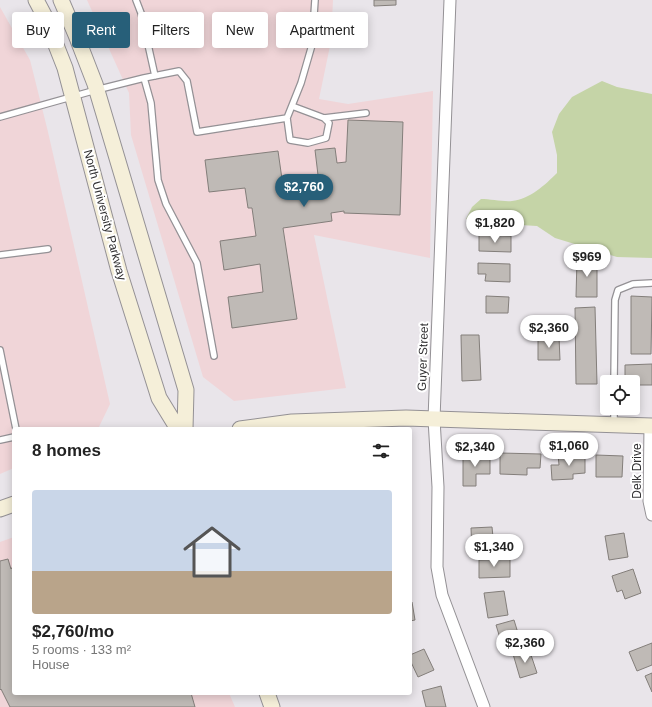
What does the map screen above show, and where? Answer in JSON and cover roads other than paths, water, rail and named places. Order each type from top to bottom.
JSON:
[{"type":"main road","name":"North University Parkway","points":[[36,0],[45,17],[65,68],[119,271],[159,398],[177,427]]},
{"type":"main road","points":[[61,0],[76,35],[96,90],[186,390],[185,427]]},
{"type":"main road","points":[[253,427],[280,423],[322,420],[406,418],[651,426]]},
{"type":"main road","points":[[0,509],[12,505]]},
{"type":"main road","points":[[268,695],[272,707]]},
{"type":"street","name":"Guyer Street","points":[[450,0],[434,419],[438,487],[437,567],[442,595],[484,707]]},
{"type":"street","name":"Delk Drive","points":[[651,426],[649,501],[652,515]]},
{"type":"lane","points":[[136,0],[141,13],[155,76]]},
{"type":"lane","points":[[292,106],[324,118],[329,123],[326,138],[308,143],[290,140],[287,118],[301,83],[312,44],[315,0]]},
{"type":"lane","points":[[0,117],[96,90],[179,71],[187,81],[197,132],[287,118]]},
{"type":"lane","points":[[144,78],[151,103],[158,180],[166,204],[196,263],[214,356]]},
{"type":"lane","points":[[324,118],[366,113]]},
{"type":"lane","points":[[0,255],[48,249]]},
{"type":"lane","points":[[614,375],[615,300],[618,290],[632,284],[652,283]]},
{"type":"lane","points":[[0,350],[16,427]]},
{"type":"lane","points":[[614,415],[614,425]]},
{"type":"lane","points":[[0,440],[12,437]]}]
